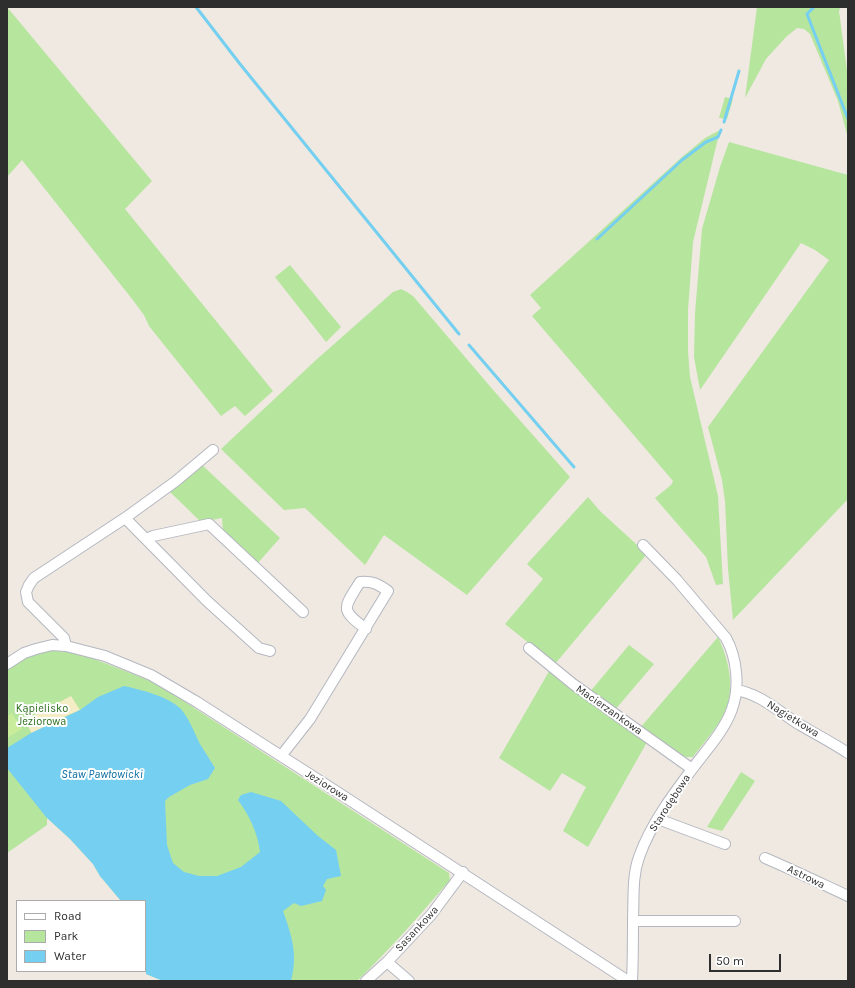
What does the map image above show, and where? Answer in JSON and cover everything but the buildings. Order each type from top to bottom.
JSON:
[{"type":"street","points":[[66,646],[64,638],[28,602],[26,592],[34,578],[124,518],[176,480],[213,450]]},
{"type":"street","points":[[124,518],[207,601],[253,643],[259,648],[270,651]]},
{"type":"street","points":[[146,539],[153,536],[209,524],[303,612]]},
{"type":"street","name":"Starodębowa","points":[[632,981],[634,876],[639,857],[651,830],[658,819],[692,769],[720,732],[734,703],[736,690],[734,658],[731,647],[726,638],[677,580],[643,545]]},
{"type":"street","points":[[281,756],[310,719],[366,629],[388,591],[378,584],[370,581],[360,582],[346,606],[347,612],[352,619],[366,629]]},
{"type":"street","name":"Jeziorowa","points":[[7,664],[24,653],[36,649],[52,645],[66,646],[106,656],[151,675],[463,872],[625,979],[632,981]]},
{"type":"street","name":"Macierzankowa","points":[[529,648],[573,684],[692,769]]},
{"type":"street","name":"Nagietkowa","points":[[736,690],[757,696],[799,724],[848,753]]},
{"type":"street","points":[[658,819],[725,844]]},
{"type":"street","name":"Astrowa","points":[[765,858],[802,873],[817,882],[848,896]]},
{"type":"street","name":"Sasankowa","points":[[366,981],[430,915],[463,872]]},
{"type":"street","points":[[633,921],[735,921]]},
{"type":"street","points":[[386,962],[409,981]]},
{"type":"green space","points":[[7,7],[152,181],[125,209],[273,391],[245,416],[235,406],[221,416],[149,326],[144,315],[132,299],[22,160],[7,177]]},
{"type":"green space","points":[[757,7],[841,7],[839,11],[848,78],[848,138],[838,101],[810,34],[804,29],[797,28],[786,37],[766,59],[745,98]]},
{"type":"green space","points":[[725,97],[733,99],[727,119],[719,118]]},
{"type":"green space","points":[[720,130],[693,242],[688,310],[688,351],[690,377],[718,496],[723,584],[716,585],[706,557],[655,498],[671,485],[673,481],[532,316],[541,308],[530,295],[682,157],[705,138]]},
{"type":"green space","points":[[729,142],[848,175],[848,499],[733,620],[728,569],[725,501],[722,480],[708,427],[829,260],[815,250],[801,243],[700,390],[694,357],[695,313],[702,229]]},
{"type":"green space","points":[[290,265],[341,327],[326,342],[275,277]]},
{"type":"green space","points":[[401,289],[413,296],[570,477],[467,595],[384,535],[365,565],[305,508],[284,510],[221,449],[316,360],[393,292]]},
{"type":"green space","points":[[201,464],[280,538],[257,564],[223,533],[222,518],[201,522],[167,489]]},
{"type":"green space","points":[[588,497],[600,511],[647,554],[555,664],[505,624],[543,579],[527,564]]},
{"type":"green space","points":[[718,637],[729,669],[730,695],[728,703],[726,710],[718,724],[693,757],[685,757],[640,728]]},
{"type":"green space","points":[[629,645],[654,664],[614,711],[589,693]]},
{"type":"green space","name":"Kąpielisko Jeziorowa","points":[[50,650],[89,657],[146,679],[165,689],[449,873],[450,880],[405,932],[357,981],[163,981],[146,974],[146,900],[120,900],[100,876],[93,864],[70,839],[47,818],[47,825],[7,853],[7,669],[27,656]]},
{"type":"green space","points":[[551,668],[647,742],[588,847],[563,831],[586,787],[562,773],[550,791],[499,758]]},
{"type":"green space","points":[[12,713],[22,729],[7,738],[7,716]]},
{"type":"green space","points":[[741,772],[755,781],[722,831],[707,827]]},
{"type":"sand","points":[[71,696],[80,710],[32,734],[25,720]]},
{"type":"water","name":"Staw Pawłowicki","points":[[124,686],[162,697],[176,704],[184,713],[200,744],[215,768],[208,779],[190,785],[169,797],[165,801],[167,845],[173,863],[184,872],[199,876],[217,876],[241,867],[260,852],[252,824],[238,800],[241,795],[251,792],[281,801],[318,836],[336,850],[341,876],[327,879],[323,886],[326,890],[322,901],[301,906],[294,903],[283,911],[289,929],[294,954],[291,981],[163,981],[146,974],[146,900],[120,900],[100,876],[93,864],[70,839],[46,817],[7,768],[7,748],[31,733],[80,710],[98,697]]},
{"type":"waterway","points":[[196,7],[240,64],[459,334]]},
{"type":"waterway","points":[[814,7],[807,14],[848,119]]},
{"type":"waterway","points":[[724,122],[739,71]]},
{"type":"waterway","points":[[597,239],[682,160],[706,142],[718,137],[721,130]]},
{"type":"waterway","points":[[469,345],[574,467]]}]
